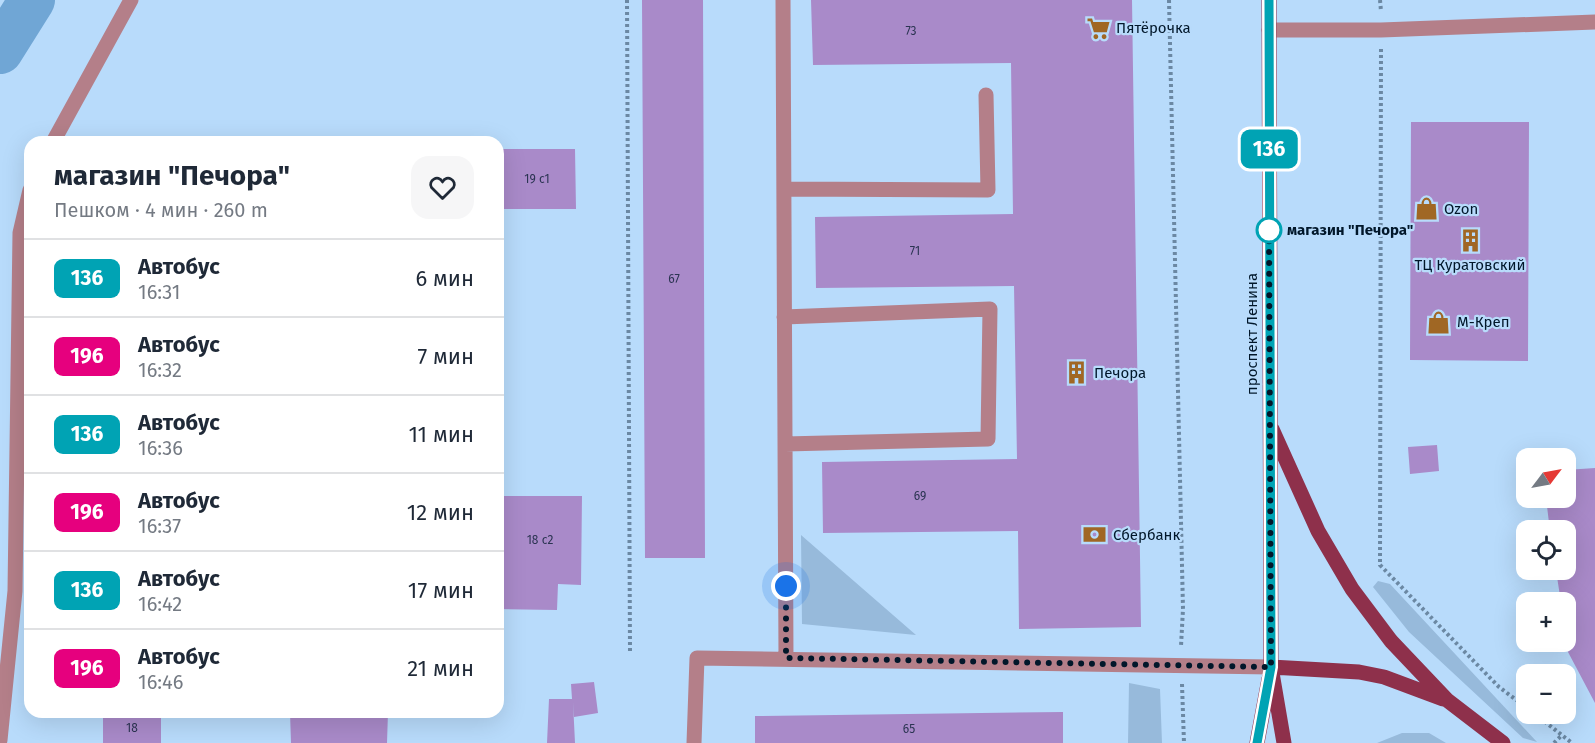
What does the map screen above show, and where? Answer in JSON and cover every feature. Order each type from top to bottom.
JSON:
[{"type":"main road","name":"проспект Ленина","points":[[1269,0],[1271,667],[1284,743]]},
{"type":"main road","points":[[1270,423],[1318,531],[1352,589],[1391,641],[1447,700],[1503,743]]},
{"type":"main road","name":"проспект Ленина","points":[[1257,743],[1271,667]]},
{"type":"main road","points":[[1271,667],[1359,672],[1384,677],[1447,700]]},
{"type":"lane","points":[[56,136],[131,0]]},
{"type":"lane","points":[[783,0],[786,658]]},
{"type":"lane","points":[[1269,30],[1381,30],[1595,22]]},
{"type":"lane","points":[[784,189],[988,190],[986,95]]},
{"type":"lane","points":[[0,740],[15,591],[20,233],[24,216]]},
{"type":"lane","points":[[784,317],[990,309],[988,439],[785,444]]},
{"type":"lane","points":[[694,743],[696,658],[1271,667]]},
{"type":"path","points":[[627,0],[630,651]]},
{"type":"path","points":[[1168,0],[1183,609],[1180,666],[1184,743]]},
{"type":"path","points":[[1380,0],[1380,565],[1499,687],[1516,700]]},
{"type":"path","points":[[1548,724],[1572,743]]},
{"type":"path","points":[[1554,743],[1562,735]]},
{"type":"shaded area","points":[[801,535],[916,635],[802,624]]},
{"type":"shaded area","points":[[1378,581],[1390,584],[1516,719],[1516,724],[1520,724],[1537,742],[1523,738],[1409,632],[1373,587]]},
{"type":"shaded area","points":[[1129,683],[1160,689],[1162,743],[1128,743]]},
{"type":"shaded area","points":[[1402,733],[1429,733],[1446,743],[1377,743]]},
{"type":"building","points":[[642,0],[703,0],[705,558],[645,558]]},
{"type":"building","name":"Печора","points":[[811,0],[1132,0],[1141,627],[1019,629],[1018,531],[823,533],[822,462],[1017,459],[1014,286],[816,288],[815,217],[1013,214],[1011,63],[813,65]]},
{"type":"building","name":"ТЦ Куратовский","points":[[1411,122],[1529,122],[1528,361],[1410,360]]},
{"type":"building","points":[[504,149],[575,149],[576,209],[504,209]]},
{"type":"building","points":[[1437,445],[1439,471],[1410,474],[1408,447]]},
{"type":"building","points":[[1595,468],[1595,703],[1568,652],[1576,652],[1576,592],[1559,592],[1558,580],[1576,580],[1576,520],[1549,520],[1547,508],[1576,508],[1576,469]]},
{"type":"building","points":[[504,496],[582,496],[581,585],[558,584],[557,610],[504,609]]},
{"type":"building","points":[[594,682],[598,713],[574,717],[573,702],[575,743],[547,743],[549,699],[572,699],[571,684]]},
{"type":"building","points":[[1063,712],[1063,743],[755,743],[755,716]]},
{"type":"building","points":[[103,718],[161,718],[161,743],[103,743]]},
{"type":"building","points":[[290,718],[388,718],[387,743],[291,743]]},
{"type":"waterway","points":[[0,51],[32,0]]},
{"type":"bus line","name":"136","points":[[1257,743],[1271,667],[1269,0]]},
{"type":"place","name":"Пятёрочка","points":[[1098,28]]},
{"type":"place","name":"Ozon","points":[[1426,209]]},
{"type":"place","name":"магазин \"Печора\"","points":[[1269,230]]},
{"type":"place","name":"ТЦ Куратовский","points":[[1470,241]]},
{"type":"place","name":"М-Креп","points":[[1439,322]]},
{"type":"place","name":"Печора","points":[[1076,373]]},
{"type":"place","name":"Сбербанк","points":[[1095,535]]},
{"type":"route","points":[[786,586],[786,658],[1271,667],[1269,220],[1269,230]]}]
